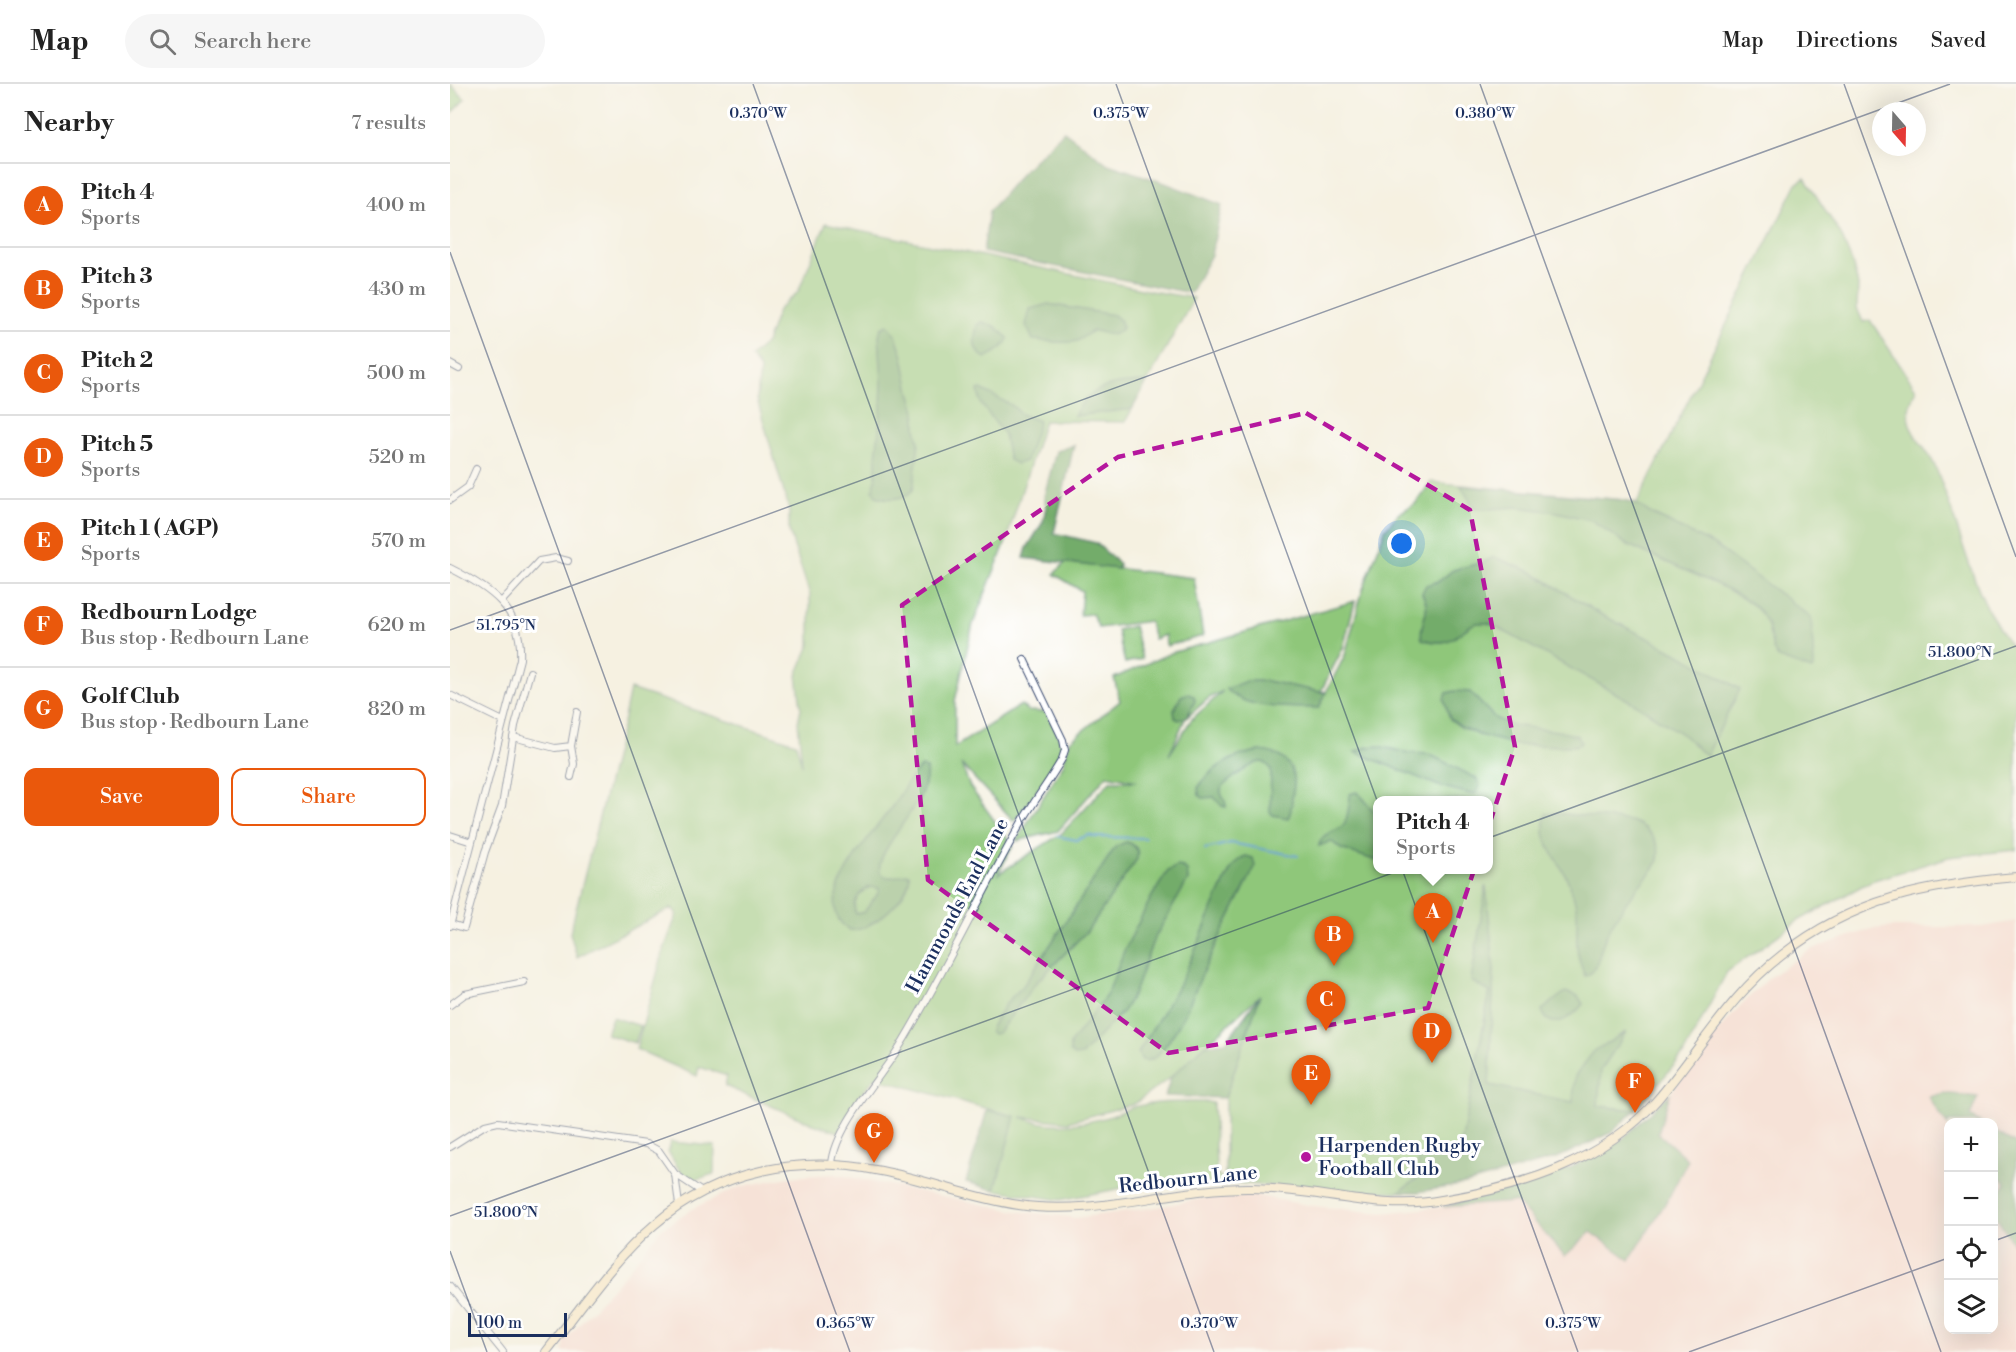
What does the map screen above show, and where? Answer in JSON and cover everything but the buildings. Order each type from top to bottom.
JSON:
[{"type":"main road","name":"Redbourn Lane","points":[[546,1352],[633,1245],[655,1223],[679,1205],[702,1192],[744,1175],[779,1167],[832,1164],[882,1171],[1020,1206],[1050,1208],[1094,1206],[1235,1188],[1274,1189],[1399,1203],[1436,1202],[1540,1176],[1568,1165],[1619,1136],[1658,1099],[1723,1013],[1753,980],[1784,953],[1828,924],[1866,906],[1914,891],[1969,881],[2016,877]]},
{"type":"street","points":[[450,364],[459,369]]},
{"type":"street","points":[[450,500],[468,487],[476,469]]},
{"type":"street","points":[[502,601],[538,561],[556,558],[568,561]]},
{"type":"street","points":[[450,568],[477,582],[502,601],[511,614],[521,643],[520,659],[450,925],[464,928],[485,852],[502,806],[515,726],[530,672]]},
{"type":"street","name":"Hammonds End Lane","points":[[832,1164],[843,1132],[900,1047],[935,986],[1019,826],[1062,759],[1065,750],[1063,740],[1024,659]]},
{"type":"street","points":[[450,696],[515,726]]},
{"type":"street","points":[[571,777],[574,764],[571,746],[577,712]]},
{"type":"street","points":[[513,737],[555,748],[571,746]]},
{"type":"street","points":[[450,835],[472,842]]},
{"type":"street","points":[[450,1005],[465,994],[524,982]]},
{"type":"street","points":[[450,1147],[479,1128],[498,1122],[646,1144],[658,1150],[675,1174],[702,1192]]},
{"type":"street","points":[[675,1174],[679,1205]]},
{"type":"street","points":[[450,1286],[502,1352]]},
{"type":"highlighted area","points":[[1306,413],[1470,510],[1515,747],[1428,1008],[1168,1053],[928,880],[902,605],[1118,457]]},
{"type":"shaded area","points":[[2016,921],[2016,1352],[563,1352],[564,1341],[625,1274],[661,1229],[696,1207],[739,1187],[789,1177],[835,1174],[1015,1211],[1076,1218],[1200,1199],[1258,1196],[1312,1206],[1382,1213],[1443,1207],[1534,1181],[1570,1168],[1620,1141],[1670,1094],[1713,1037],[1771,976],[1812,949],[1872,929],[1983,927]]},
{"type":"green space","points":[[450,84],[465,99],[450,115]]},
{"type":"green space","points":[[1064,131],[1108,164],[1222,205],[1211,255],[1190,293],[983,252],[989,211],[1025,169]]},
{"type":"green space","points":[[1805,178],[1841,235],[1852,262],[1858,285],[1857,308],[1863,322],[1870,320],[1916,389],[1909,408],[1910,425],[1934,464],[1968,561],[1988,609],[2000,631],[2016,652],[2016,850],[1949,857],[1871,881],[1798,921],[1727,972],[1683,1055],[1635,1110],[1573,1103],[1489,1085],[1494,969],[1459,1156],[1420,1156],[1418,1192],[1329,1191],[1225,1182],[1225,1098],[1259,996],[1171,1077],[1134,1104],[1068,1122],[1021,1117],[1044,1123],[1066,1124],[1100,1119],[1133,1107],[1151,1104],[1213,1103],[1217,1174],[1222,1178],[1221,1182],[1128,1187],[1060,1200],[995,1190],[1014,1116],[875,1078],[858,1098],[839,1132],[813,1124],[725,1086],[727,1076],[699,1067],[697,1076],[636,1049],[664,949],[677,914],[672,908],[577,957],[570,933],[630,689],[796,743],[802,765],[798,722],[801,708],[797,675],[810,645],[810,595],[789,531],[789,510],[757,399],[760,369],[751,357],[766,343],[778,310],[798,292],[826,223],[1194,298],[1125,422],[1044,421],[1005,544],[973,624],[955,701],[955,747],[1021,705],[1028,711],[1046,712],[1061,742],[1055,763],[1014,821],[961,764],[970,787],[1013,846],[998,874],[1061,834],[1110,781],[1137,781],[1107,775],[1058,831],[1016,841],[1063,765],[1070,741],[1120,701],[1114,678],[1171,653],[1355,601],[1343,648],[1321,691],[1326,692],[1345,655],[1362,592],[1385,530],[1398,514],[1416,503],[1431,482],[1637,503],[1797,183]],"holes":[[[1223,691],[1191,720],[1169,755],[1185,719],[1209,698]]]},
{"type":"green space","points":[[1048,304],[1114,315],[1121,321],[1122,328],[1115,334],[1094,331],[1072,342],[1033,340],[1026,325],[1030,309]]},
{"type":"green space","points":[[982,322],[995,326],[1008,338],[999,350],[985,358],[975,347],[977,325]]},
{"type":"green space","points":[[887,325],[896,335],[903,357],[916,411],[919,442],[913,490],[905,496],[891,498],[876,496],[873,490],[876,479],[881,409],[879,335],[881,328]]},
{"type":"green space","points":[[1147,382],[1132,409],[1074,416],[1088,397],[1104,387]]},
{"type":"green space","points":[[981,389],[1013,406],[1021,414],[1039,421],[1026,461],[1017,464],[1009,460],[1004,434],[981,404],[978,390]]},
{"type":"green space","points":[[1074,445],[1054,533],[1096,543],[1119,564],[1118,569],[1024,558],[1027,548],[1043,522],[1046,507],[1044,496],[1056,451]]},
{"type":"green space","points":[[1461,486],[1624,500],[1637,504],[1650,513],[1714,545],[1811,617],[1814,665],[1812,670],[1778,658],[1773,650],[1768,626],[1760,612],[1752,604],[1727,589],[1626,544],[1591,520],[1557,512],[1516,507],[1474,508]]},
{"type":"green space","points":[[1494,557],[1532,572],[1600,614],[1687,658],[1740,689],[1707,755],[1685,736],[1637,705],[1491,624],[1473,625],[1446,641],[1435,642],[1422,639],[1421,630],[1427,607],[1422,593],[1426,585],[1439,581],[1453,570]]},
{"type":"green space","points":[[1066,562],[1194,578],[1203,636],[1166,646],[1165,635],[1154,639],[1149,621],[1099,628],[1092,614],[1080,615],[1082,591],[1054,574]]},
{"type":"green space","points":[[1134,626],[1142,659],[1125,663],[1117,630]]},
{"type":"green space","points":[[1246,681],[1267,681],[1326,693],[1319,708],[1282,707],[1245,701],[1226,689]]},
{"type":"green space","points":[[1470,692],[1495,718],[1510,725],[1558,731],[1578,736],[1581,742],[1579,745],[1572,746],[1517,745],[1479,735],[1450,719],[1444,699],[1447,693]]},
{"type":"green space","points":[[1188,693],[1194,696],[1195,701],[1187,717],[1179,720],[1175,718],[1174,710],[1181,696]]},
{"type":"green space","points":[[1378,746],[1410,753],[1429,754],[1476,778],[1480,785],[1479,789],[1476,793],[1470,794],[1439,786],[1355,752],[1367,747]]},
{"type":"green space","points":[[1260,751],[1279,756],[1292,770],[1294,786],[1288,818],[1273,815],[1270,812],[1271,770],[1264,763],[1252,765],[1222,787],[1221,793],[1226,807],[1214,797],[1203,798],[1199,795],[1198,788],[1217,768],[1233,758]]},
{"type":"green space","points":[[921,767],[926,769],[920,795],[880,862],[880,872],[887,877],[909,874],[905,892],[879,919],[858,929],[850,930],[838,919],[835,904],[839,886],[859,850]],"holes":[[[870,887],[879,888],[879,892],[864,912],[856,914],[855,906],[860,895]]]},
{"type":"green space","points":[[1356,792],[1362,796],[1373,811],[1373,860],[1341,849],[1331,841],[1319,846],[1320,841],[1326,835],[1344,824],[1348,814],[1350,794]]},
{"type":"green space","points":[[1556,813],[1631,821],[1650,833],[1659,852],[1655,867],[1633,893],[1609,931],[1593,971],[1585,976],[1578,953],[1575,902],[1567,878],[1545,837],[1546,814]]},
{"type":"green space","points":[[1126,842],[1136,848],[1137,859],[1088,930],[1035,984],[998,1033],[993,1034],[990,1031],[991,1027],[1006,1003],[1023,986],[1116,846]]},
{"type":"green space","points":[[1246,856],[1253,858],[1255,867],[1180,1022],[1157,1055],[1151,1060],[1142,1060],[1138,1053],[1183,977],[1229,873],[1234,864]]},
{"type":"green space","points":[[1177,866],[1187,871],[1188,880],[1153,941],[1134,993],[1123,1011],[1082,1055],[1074,1056],[1070,1052],[1070,1044],[1108,993],[1124,951],[1152,896],[1168,871]]},
{"type":"green space","points":[[1486,886],[1494,969],[1489,1085],[1573,1102],[1575,1076],[1594,1051],[1626,1032],[1601,1070],[1598,1106],[1635,1110],[1611,1133],[1557,1158],[1466,1184],[1418,1192],[1398,1192],[1417,1179],[1419,1156],[1459,1155],[1490,992],[1471,981]]},
{"type":"green space","points":[[1565,992],[1578,996],[1583,1004],[1567,1018],[1561,1021],[1550,1021],[1542,1010]]},
{"type":"green space","points":[[1260,995],[1225,1098],[1165,1096],[1171,1077],[1205,1045],[1226,1042]]},
{"type":"green space","points":[[612,1017],[641,1026],[635,1043],[606,1034]]},
{"type":"green space","points":[[1943,1093],[1978,1097],[1970,1116],[1973,1118],[1944,1118],[1944,1120],[1929,1097]]},
{"type":"green space","points":[[1670,1094],[1658,1133],[1688,1160],[1668,1199],[1630,1260],[1591,1232],[1565,1256],[1516,1202],[1443,1207],[1570,1168],[1620,1141]]},
{"type":"green space","points":[[987,1110],[1015,1116],[995,1190],[966,1182]]},
{"type":"green space","points":[[1998,1133],[2016,1144],[2016,1248],[1998,1220],[1998,1193],[2006,1183],[1998,1174]]},
{"type":"green space","points":[[670,1142],[715,1146],[714,1174],[697,1179],[686,1176],[668,1151]]},
{"type":"waterway","points":[[1057,836],[1076,840],[1089,835],[1145,838]]},
{"type":"waterway","points":[[1205,849],[1231,843],[1298,856]]},
{"type":"place","name":"Pitch 4","points":[[1433,943]]},
{"type":"place","name":"Pitch 3","points":[[1334,966]]},
{"type":"place","name":"Pitch 2","points":[[1326,1031]]},
{"type":"place","name":"Pitch 5","points":[[1432,1063]]},
{"type":"place","name":"Pitch 1 ( AGP)","points":[[1311,1105]]},
{"type":"place","name":"Redbourn Lodge","points":[[1635,1113]]},
{"type":"place","name":"Harpenden Rugby Football Club","points":[[1306,1157]]},
{"type":"place","name":"Golf Club","points":[[874,1163]]}]
